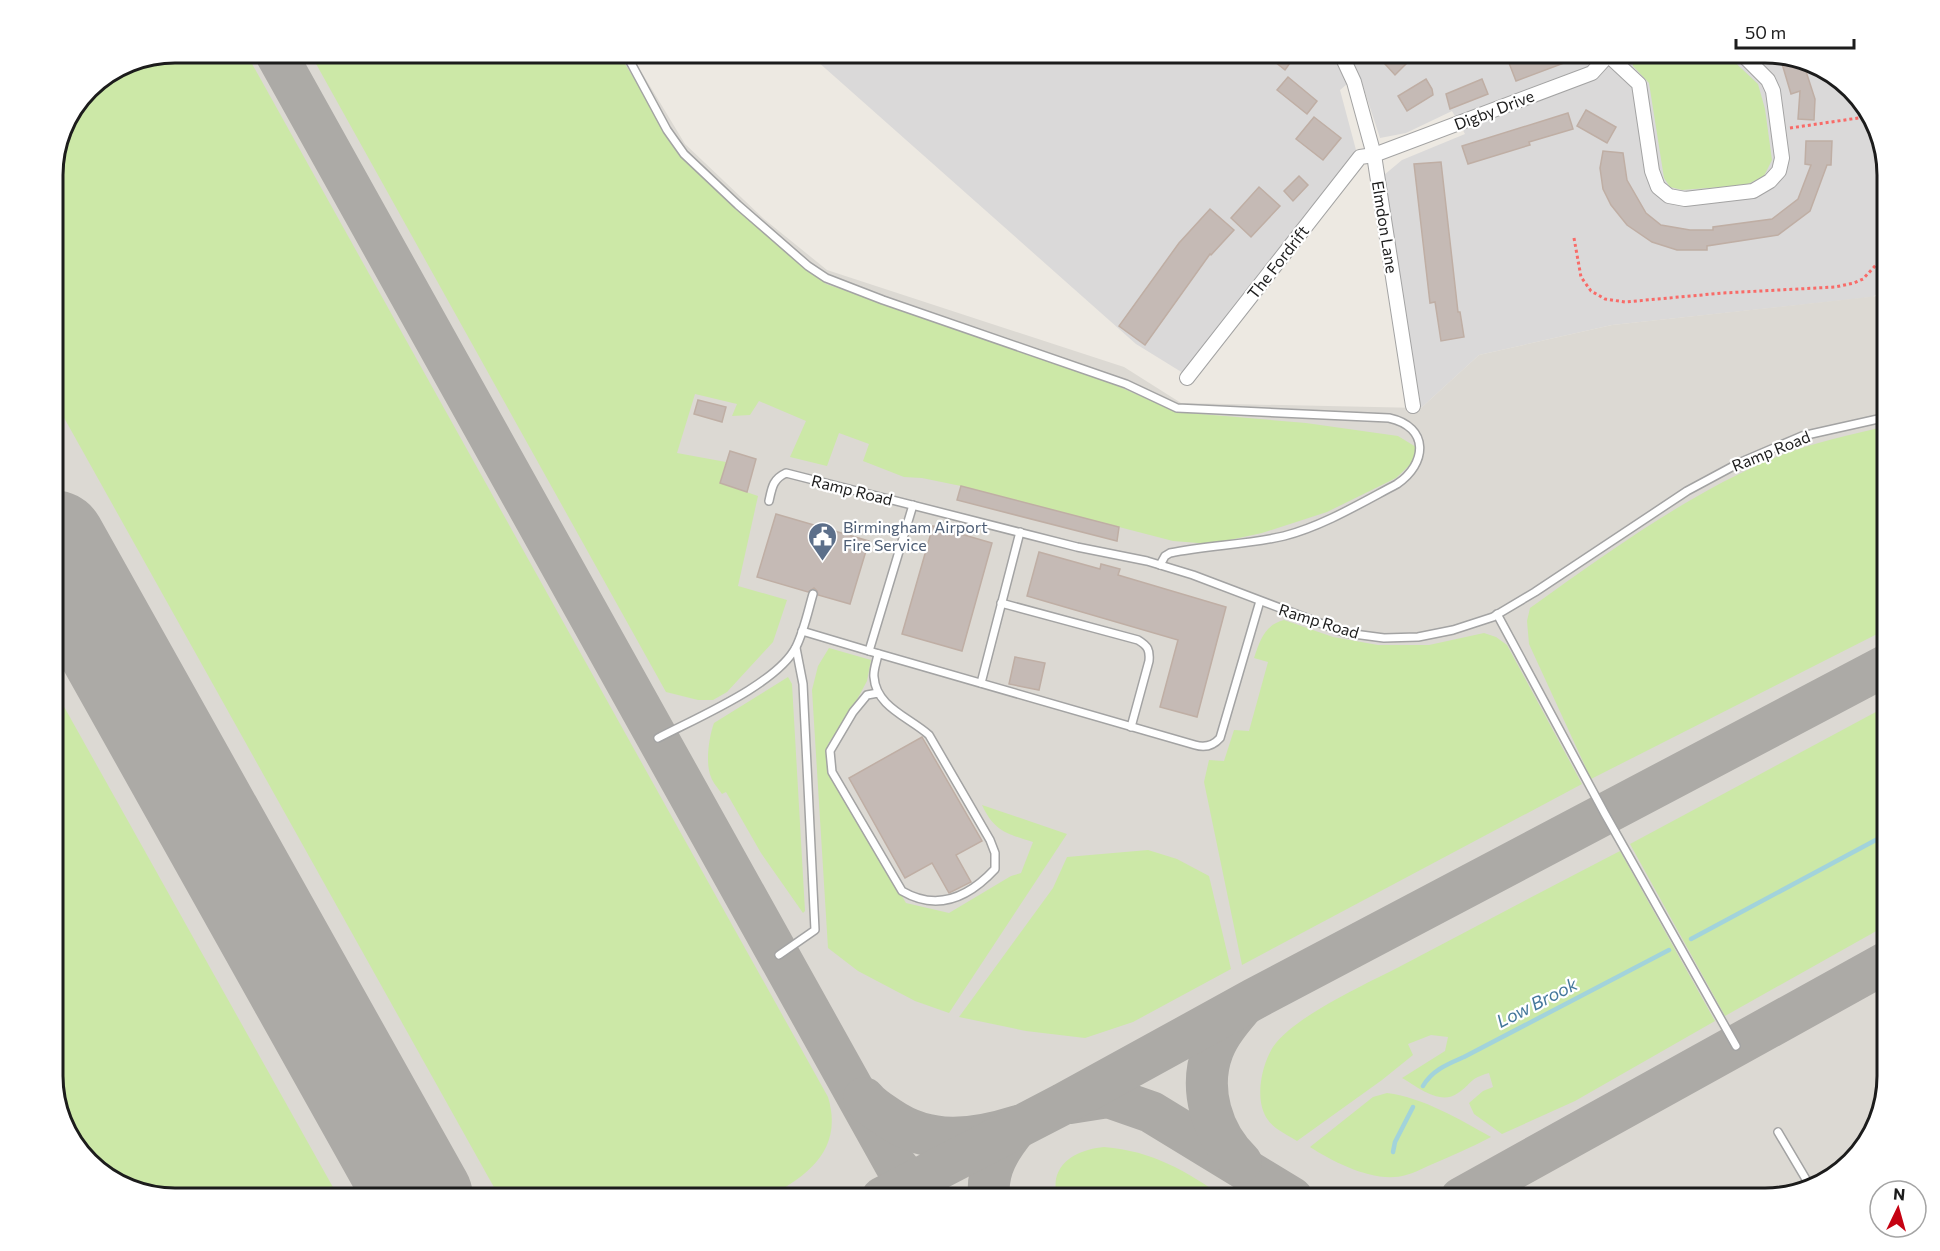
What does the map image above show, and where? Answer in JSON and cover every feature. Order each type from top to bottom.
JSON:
[{"type":"street","name":"Elmdon Lane","points":[[1345,63],[1354,82],[1374,155],[1413,406]]},
{"type":"street","name":"Digby Drive","points":[[1374,155],[1592,74],[1602,63]]},
{"type":"street","name":"Digby Drive","points":[[1619,63],[1639,84],[1652,171],[1658,187],[1669,196],[1685,200],[1753,191],[1770,181],[1779,171],[1782,158],[1773,91],[1768,80],[1751,63]]},
{"type":"street","name":"The Fordrift","points":[[1187,378],[1360,157],[1374,155]]},
{"type":"lane","points":[[631,63],[667,130],[684,154],[808,266],[826,278],[1126,384],[1177,408],[1389,418],[1401,421],[1417,434],[1419,449],[1413,471],[1397,484],[1325,521],[1292,533],[1240,544],[1170,552],[1165,555],[1161,565]]},
{"type":"lane","name":"Ramp Road","points":[[768,501],[773,483],[778,476],[786,473],[1161,565],[1346,633],[1384,638],[1418,637],[1453,630],[1497,614],[1535,592],[1687,491],[1741,462],[1802,436],[1877,419]]},
{"type":"lane","points":[[869,651],[913,505]]},
{"type":"lane","points":[[981,683],[1020,532]]},
{"type":"lane","points":[[658,738],[756,686],[780,666],[796,648],[813,594]]},
{"type":"lane","points":[[801,630],[1202,747],[1215,744],[1220,738],[1260,601]]},
{"type":"lane","points":[[1001,603],[1138,640],[1146,645],[1149,661],[1131,727]]},
{"type":"lane","points":[[1497,614],[1622,845],[1736,1046]]},
{"type":"lane","points":[[779,955],[815,930],[803,684],[796,648]]},
{"type":"lane","points":[[878,654],[874,676],[878,693],[895,712],[916,723],[928,735],[992,846],[995,869],[987,878],[951,901],[939,902],[912,897],[902,891],[832,772],[830,751],[836,738],[867,695],[878,693]]},
{"type":"lane","points":[[1778,1132],[1806,1180]]},
{"type":"path","points":[[1778,129],[1861,118]]},
{"type":"path","points":[[1574,238],[1581,277],[1591,291],[1605,299],[1625,302],[1723,293],[1835,287],[1863,279],[1877,264]]},
{"type":"shaded area","points":[[168,63],[636,63],[685,144],[764,219],[827,270],[1124,367],[1181,403],[1421,408],[1479,355],[1612,325],[1877,296],[1877,1076],[1871,1112],[1858,1138],[1844,1155],[1821,1173],[1794,1184],[1764,1188],[176,1188],[146,1184],[113,1169],[91,1150],[78,1132],[67,1105],[63,1083],[63,168],[67,146],[82,113],[101,91],[119,78],[139,69]]},
{"type":"shaded area","points":[[819,63],[1779,64],[1801,69],[1833,86],[1854,107],[1862,119],[1873,146],[1877,176],[1877,294],[1873,297],[1612,325],[1479,355],[1421,408],[1384,175],[1402,160],[1465,134],[1452,111],[1406,133],[1380,138],[1359,74],[1340,90],[1356,150],[1183,373],[1136,344]]},
{"type":"green space","points":[[168,63],[252,63],[828,1097],[832,1116],[831,1132],[826,1147],[808,1171],[783,1188],[494,1188],[63,416],[63,168],[65,154],[72,132],[91,101],[119,78],[139,69]]},
{"type":"green space","points":[[316,63],[624,63],[681,153],[826,284],[1090,374],[1177,412],[1306,423],[1398,436],[1416,447],[1414,461],[1396,478],[1327,512],[1262,533],[1211,544],[1173,541],[961,486],[922,478],[904,477],[863,461],[869,444],[839,433],[827,466],[790,457],[806,421],[759,401],[750,415],[732,416],[737,404],[695,394],[677,453],[726,462],[720,483],[758,496],[738,586],[787,600],[773,642],[727,692],[713,700],[698,700],[666,692]]},
{"type":"green space","points":[[1633,63],[1736,63],[1758,84],[1765,109],[1772,160],[1764,176],[1746,185],[1682,190],[1670,187],[1664,178],[1649,83]]},
{"type":"green space","points":[[1877,428],[1877,634],[1591,779],[1529,644],[1527,621],[1530,608],[1648,526],[1710,489],[1774,458],[1830,440]]},
{"type":"green space","points":[[1284,620],[1333,637],[1378,645],[1429,645],[1484,633],[1496,637],[1507,645],[1582,784],[1242,965],[1204,782],[1209,760],[1224,761],[1234,730],[1249,731],[1268,662],[1254,658],[1267,630],[1277,622]]},
{"type":"green space","points":[[829,648],[871,660],[867,681],[828,744],[827,758],[830,773],[906,903],[949,913],[1011,876],[1021,873],[1033,842],[1002,830],[991,821],[982,805],[1067,834],[949,1013],[915,1001],[858,971],[828,948],[812,690],[818,666]]},
{"type":"green space","points":[[788,677],[792,684],[805,911],[803,913],[761,853],[726,792],[722,794],[714,783],[708,765],[709,743],[714,723]]},
{"type":"green space","points":[[63,705],[333,1188],[176,1188],[146,1184],[126,1176],[101,1160],[78,1132],[67,1105],[63,1083]]},
{"type":"green space","points":[[1877,711],[1877,931],[1725,1016],[1630,844]]},
{"type":"green space","points":[[1148,850],[1177,859],[1209,876],[1231,969],[1133,1022],[1085,1038],[1026,1031],[959,1017],[1053,888],[1067,857]]},
{"type":"green space","points":[[1620,851],[1715,1021],[1575,1101],[1502,1134],[1474,1114],[1469,1103],[1483,1091],[1493,1087],[1489,1073],[1474,1079],[1458,1093],[1444,1097],[1429,1094],[1402,1078],[1445,1051],[1448,1037],[1431,1035],[1408,1044],[1413,1055],[1297,1141],[1271,1124],[1261,1103],[1262,1073],[1273,1047],[1296,1024],[1350,992]]},
{"type":"green space","points":[[1387,1093],[1428,1104],[1491,1137],[1415,1172],[1394,1177],[1382,1177],[1356,1170],[1310,1147],[1373,1097]]},
{"type":"green space","points":[[1104,1147],[1122,1149],[1154,1158],[1210,1188],[1056,1188],[1056,1179],[1063,1165],[1074,1156]]},
{"type":"building","points":[[1276,63],[1290,63],[1285,70]]},
{"type":"building","points":[[1384,63],[1407,63],[1395,75]]},
{"type":"building","points":[[1509,63],[1564,63],[1516,81]]},
{"type":"building","points":[[1782,65],[1806,71],[1815,99],[1814,120],[1798,119],[1800,91],[1791,94]]},
{"type":"building","points":[[1288,77],[1317,101],[1307,114],[1277,90]]},
{"type":"building","points":[[1426,79],[1433,95],[1407,111],[1398,96]]},
{"type":"building","points":[[1482,79],[1488,94],[1450,109],[1446,94]]},
{"type":"building","points":[[1586,110],[1616,127],[1607,143],[1577,126]]},
{"type":"building","points":[[1568,113],[1573,129],[1468,164],[1462,146]]},
{"type":"building","points":[[1314,117],[1341,138],[1323,160],[1296,139]]},
{"type":"building","points":[[1806,141],[1832,141],[1831,165],[1827,165],[1810,211],[1778,235],[1707,246],[1707,250],[1677,250],[1652,242],[1627,225],[1611,205],[1603,189],[1600,168],[1603,151],[1623,153],[1627,180],[1646,213],[1661,225],[1690,230],[1713,230],[1713,227],[1772,219],[1798,199],[1811,165],[1805,164]]},
{"type":"building","points":[[1441,162],[1458,312],[1460,312],[1464,337],[1441,341],[1435,302],[1430,303],[1414,164]]},
{"type":"building","points":[[1299,176],[1308,185],[1293,201],[1284,191]]},
{"type":"building","points":[[1259,187],[1280,206],[1251,237],[1231,218]]},
{"type":"building","points":[[1210,209],[1234,230],[1210,254],[1145,345],[1119,326],[1179,243]]},
{"type":"building","points":[[698,400],[726,407],[722,422],[694,414]]},
{"type":"building","points":[[730,451],[756,459],[747,492],[720,483]]},
{"type":"building","points":[[961,486],[1119,527],[1117,541],[957,500]]},
{"type":"building","points":[[776,514],[869,541],[850,604],[818,595],[814,588],[808,592],[757,577]]},
{"type":"building","points":[[933,526],[992,543],[962,651],[902,634]]},
{"type":"building","points":[[1039,552],[1100,569],[1101,564],[1120,569],[1118,575],[1226,607],[1197,717],[1160,707],[1178,640],[1027,596]]},
{"type":"building","points":[[1015,657],[1045,663],[1039,690],[1009,684]]},
{"type":"building","points":[[922,737],[982,841],[956,855],[971,882],[949,893],[932,863],[905,878],[849,778]]},
{"type":"waterway","name":"Low Brook","points":[[1691,939],[1877,839]]},
{"type":"waterway","name":"Low Brook","points":[[1423,1086],[1431,1076],[1446,1065],[1669,950]]},
{"type":"waterway","name":"Low Brook","points":[[1393,1152],[1395,1142],[1413,1107]]},
{"type":"taxiway","points":[[281,63],[895,1164],[916,1188]]},
{"type":"taxiway","points":[[63,568],[70,573]]},
{"type":"taxiway","points":[[901,1188],[1877,670]]},
{"type":"taxiway","points":[[1479,1188],[1877,968]]},
{"type":"taxiway","points":[[1241,1162],[1231,1151],[1215,1125],[1207,1080],[1213,1050],[1226,1027],[1242,1007]]},
{"type":"taxiway","points":[[1070,1103],[1108,1097],[1151,1112],[1276,1188]]},
{"type":"taxiway","points":[[864,1098],[876,1109],[904,1127],[936,1137],[985,1135],[1018,1126],[1005,1142],[996,1159],[989,1188]]},
{"type":"runway","points":[[63,561],[414,1188]]},
{"type":"place","name":"Birmingham Airport Fire Service","points":[[822,562]]}]
